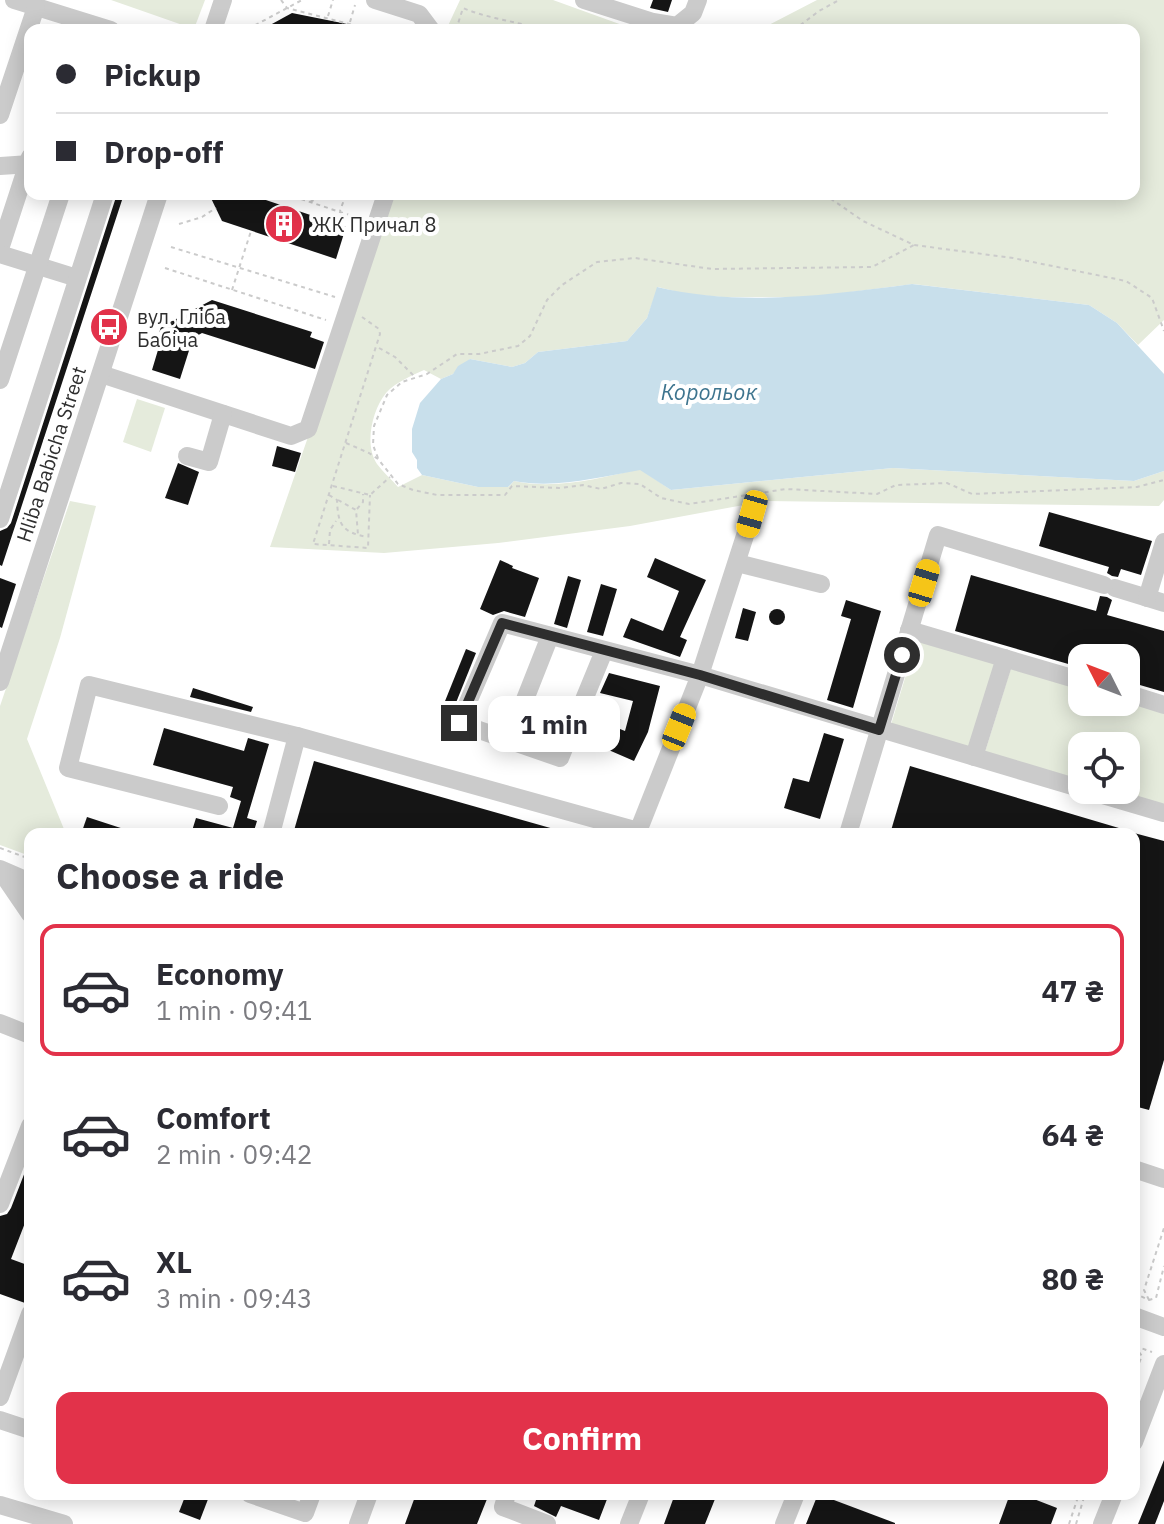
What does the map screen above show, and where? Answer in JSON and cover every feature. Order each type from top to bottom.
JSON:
[{"type":"street","points":[[14,0],[73,24]]},
{"type":"street","points":[[215,24],[223,0]]},
{"type":"street","points":[[375,0],[419,14],[426,24]]},
{"type":"street","points":[[584,0],[665,24]]},
{"type":"street","points":[[679,24],[693,13],[698,0]]},
{"type":"street","points":[[30,24],[36,7]]},
{"type":"street","points":[[0,115],[24,43]]},
{"type":"street","points":[[0,166],[24,163]]},
{"type":"street","points":[[24,178],[0,252],[77,278]]},
{"type":"street","points":[[0,380],[59,200]]},
{"type":"street","points":[[0,519],[6,477],[103,200]]},
{"type":"street","name":"Hliba Babicha Street","points":[[0,682],[157,200]]},
{"type":"street","points":[[101,374],[291,436],[308,429],[384,200]]},
{"type":"street","points":[[187,456],[209,462],[223,414]]},
{"type":"street","points":[[640,828],[700,675],[752,514]]},
{"type":"street","points":[[850,828],[938,535],[1156,600],[1164,542]]},
{"type":"street","points":[[737,563],[821,584]]},
{"type":"street","points":[[604,651],[560,758],[459,723],[502,623],[700,675],[1068,784]]},
{"type":"street","points":[[909,630],[1068,677]]},
{"type":"street","points":[[509,740],[550,636]]},
{"type":"street","points":[[974,757],[1005,658]]},
{"type":"street","points":[[219,806],[68,768],[89,685],[297,736],[624,828]]},
{"type":"street","points":[[1140,697],[1164,705]]},
{"type":"street","points":[[273,828],[297,736]]},
{"type":"street","points":[[1134,804],[1164,813]]},
{"type":"street","points":[[0,869],[24,879]]},
{"type":"street","points":[[0,869],[24,905]]},
{"type":"street","points":[[0,1023],[24,1033]]},
{"type":"street","points":[[0,1204],[24,1142]]},
{"type":"street","points":[[1140,1171],[1164,1179]]},
{"type":"street","points":[[1140,1318],[1164,1327]]},
{"type":"street","points":[[0,1397],[24,1331]]},
{"type":"street","points":[[1140,1422],[1159,1358]]},
{"type":"street","points":[[0,1420],[24,1428]]},
{"type":"street","points":[[267,1500],[305,1513],[310,1500]]},
{"type":"street","points":[[358,1524],[367,1500]]},
{"type":"street","points":[[505,1500],[503,1507],[547,1524]]},
{"type":"street","points":[[629,1524],[639,1500]]},
{"type":"street","points":[[784,1524],[794,1500]]},
{"type":"street","points":[[1102,1524],[1112,1500]]},
{"type":"street","points":[[0,1505],[20,1517],[64,1524]]},
{"type":"path","points":[[281,0],[287,8],[353,24]]},
{"type":"path","points":[[257,24],[302,0]]},
{"type":"path","points":[[327,17],[333,0]]},
{"type":"path","points":[[803,24],[839,0]]},
{"type":"path","points":[[350,23],[355,5]]},
{"type":"path","points":[[458,24],[463,8],[486,18],[526,24]]},
{"type":"path","points":[[303,200],[366,221]]},
{"type":"path","points":[[309,202],[313,200]]},
{"type":"path","points":[[340,212],[344,200]]},
{"type":"path","points":[[833,200],[863,221],[914,245],[1013,258],[1126,281],[1152,298],[1164,331]]},
{"type":"path","points":[[179,224],[202,217],[216,208]]},
{"type":"path","points":[[232,290],[251,231]]},
{"type":"path","points":[[914,245],[872,267],[712,269],[635,258],[597,262],[562,285],[547,300],[530,336],[518,346],[479,354],[457,354],[427,374],[402,382],[387,395],[374,426],[373,445],[378,459],[398,484],[437,495],[505,495],[512,486],[559,488],[583,485],[601,489],[621,483],[640,484],[661,498],[689,504],[786,489],[877,494],[896,485],[947,483],[972,494],[1137,487],[1164,480]]},
{"type":"path","points":[[171,247],[350,302]]},
{"type":"path","points":[[165,268],[342,326]]},
{"type":"path","points":[[380,334],[313,544],[368,548],[370,495],[391,476]]},
{"type":"path","points":[[377,347],[395,357],[415,377]]},
{"type":"path","points":[[346,443],[378,459]]},
{"type":"path","points":[[332,486],[370,495]]},
{"type":"path","points":[[358,535],[356,510],[363,502],[363,494]]},
{"type":"path","points":[[329,495],[356,510]]},
{"type":"path","points":[[337,500],[338,519],[350,533],[369,537]]},
{"type":"path","points":[[329,546],[330,530],[338,519]]},
{"type":"path","points":[[0,848],[24,857]]},
{"type":"path","points":[[1149,1300],[1144,1290],[1164,1228]]},
{"type":"path","points":[[1140,1296],[1149,1300],[1156,1298],[1164,1266]]},
{"type":"path","points":[[1140,1349],[1159,1358]]},
{"type":"path","points":[[1069,1524],[1077,1500]]},
{"type":"path","points":[[1076,1524],[1083,1500]]},
{"type":"green space","points":[[111,0],[205,0],[196,24],[180,24]]},
{"type":"green space","points":[[460,0],[553,0],[619,24],[449,24]]},
{"type":"green space","points":[[817,0],[1164,0],[1164,320],[1138,345],[1117,323],[1089,305],[913,284],[812,297],[722,297],[686,294],[658,287],[647,318],[627,341],[538,352],[525,363],[512,367],[470,359],[453,374],[441,379],[424,370],[399,382],[381,400],[371,428],[371,447],[377,464],[398,487],[422,475],[478,487],[508,487],[514,481],[562,484],[640,469],[671,490],[893,468],[1134,481],[1164,471],[1164,500],[1159,506],[765,501],[630,526],[498,543],[384,553],[270,547],[390,200],[1140,200],[1140,24],[771,24]]},
{"type":"green space","points":[[137,399],[165,408],[151,452],[123,442]]},
{"type":"green space","points":[[70,501],[96,506],[60,638],[27,739],[64,828],[24,828],[24,854],[0,845],[0,706]]},
{"type":"green space","points":[[917,638],[999,665],[972,751],[890,728]]},
{"type":"green space","points":[[1011,668],[1068,684],[1068,716],[1140,716],[1140,706],[1164,712],[1164,804],[1140,798],[1140,732],[1068,732],[1068,779],[984,755]]},
{"type":"water","name":"Корольок","points":[[912,284],[1089,305],[1117,323],[1164,374],[1164,471],[1134,481],[893,468],[671,490],[640,470],[562,483],[514,481],[508,487],[478,487],[422,475],[417,468],[412,452],[412,429],[420,403],[441,379],[453,374],[458,366],[470,359],[512,367],[525,363],[538,352],[627,341],[647,318],[657,287],[720,297],[752,298],[817,295]]},
{"type":"building","points":[[653,0],[672,0],[668,12],[650,8]]},
{"type":"building","points":[[292,13],[347,24],[272,24]]},
{"type":"building","points":[[115,200],[122,200],[2,566],[0,531],[11,523]]},
{"type":"building","name":"ЖК Причал 8","points":[[212,200],[266,200],[346,227],[336,259],[222,221]]},
{"type":"building","points":[[212,300],[312,332],[310,337],[324,342],[315,369],[202,333],[193,338],[180,379],[152,370],[158,350],[154,348],[161,327]]},
{"type":"building","points":[[277,446],[301,453],[295,472],[272,466]]},
{"type":"building","points":[[178,463],[199,472],[188,505],[165,498]]},
{"type":"building","points":[[1049,512],[1152,541],[1141,575],[1121,569],[1118,577],[1112,576],[1107,573],[1109,567],[1039,546]]},
{"type":"building","points":[[655,558],[706,580],[680,637],[687,640],[680,657],[623,637],[631,618],[663,631],[679,591],[647,577]]},
{"type":"building","points":[[500,560],[539,578],[525,617],[504,611],[493,615],[480,609]]},
{"type":"building","points":[[971,575],[1096,611],[1100,596],[1107,597],[1112,600],[1107,615],[1164,631],[1164,692],[1140,685],[1140,644],[1068,644],[1068,664],[955,631]]},
{"type":"building","points":[[568,576],[581,580],[567,628],[554,624]]},
{"type":"building","points":[[0,578],[16,584],[2,628],[0,627]]},
{"type":"building","points":[[601,584],[617,589],[603,636],[587,632]]},
{"type":"building","points":[[846,600],[881,611],[853,708],[827,700],[851,619],[841,616]]},
{"type":"building","points":[[743,608],[756,612],[748,641],[735,638]]},
{"type":"building","points":[[774,609],[780,609],[785,617],[783,623],[774,625],[769,620],[769,614]]},
{"type":"building","points":[[466,649],[476,653],[447,725],[437,721]]},
{"type":"building","points":[[609,673],[660,686],[648,732],[634,761],[581,738],[590,717],[625,731],[633,701],[600,693]]},
{"type":"building","points":[[193,688],[253,707],[251,712],[190,697]]},
{"type":"building","points":[[164,728],[244,751],[248,738],[269,744],[247,818],[257,821],[255,828],[233,828],[241,801],[230,797],[233,787],[153,765]]},
{"type":"building","points":[[824,733],[844,739],[820,819],[784,808],[793,778],[809,782]]},
{"type":"building","points":[[314,761],[550,828],[295,828]]},
{"type":"building","points":[[910,766],[1119,828],[892,828]]},
{"type":"building","points":[[87,817],[121,828],[83,828]]},
{"type":"building","points":[[196,818],[233,828],[193,828]]},
{"type":"building","points":[[1140,835],[1164,841],[1164,1060],[1149,1110],[1140,1108]]},
{"type":"building","points":[[24,1174],[24,1225],[11,1259],[24,1264],[24,1303],[0,1294],[0,1216],[7,1214]]},
{"type":"building","points":[[1164,1460],[1164,1501],[1155,1524],[1138,1524]]},
{"type":"building","points":[[184,1500],[208,1500],[200,1520],[179,1512]]},
{"type":"building","points":[[414,1500],[487,1500],[477,1524],[405,1524]]},
{"type":"building","points":[[536,1500],[607,1500],[599,1520],[561,1506],[556,1517],[534,1506]]},
{"type":"building","points":[[673,1500],[715,1500],[705,1524],[664,1524]]},
{"type":"building","points":[[816,1500],[834,1500],[895,1523],[895,1524],[806,1524]]},
{"type":"building","points":[[1008,1500],[1036,1500],[1057,1508],[1051,1524],[999,1524]]},
{"type":"place","name":"ЖК Причал 8","points":[[284,224]]},
{"type":"place","name":"вул. Гліба Бабіча","points":[[109,327]]},
{"type":"route","points":[[459,723],[502,623],[700,675],[879,730],[902,655]]}]
